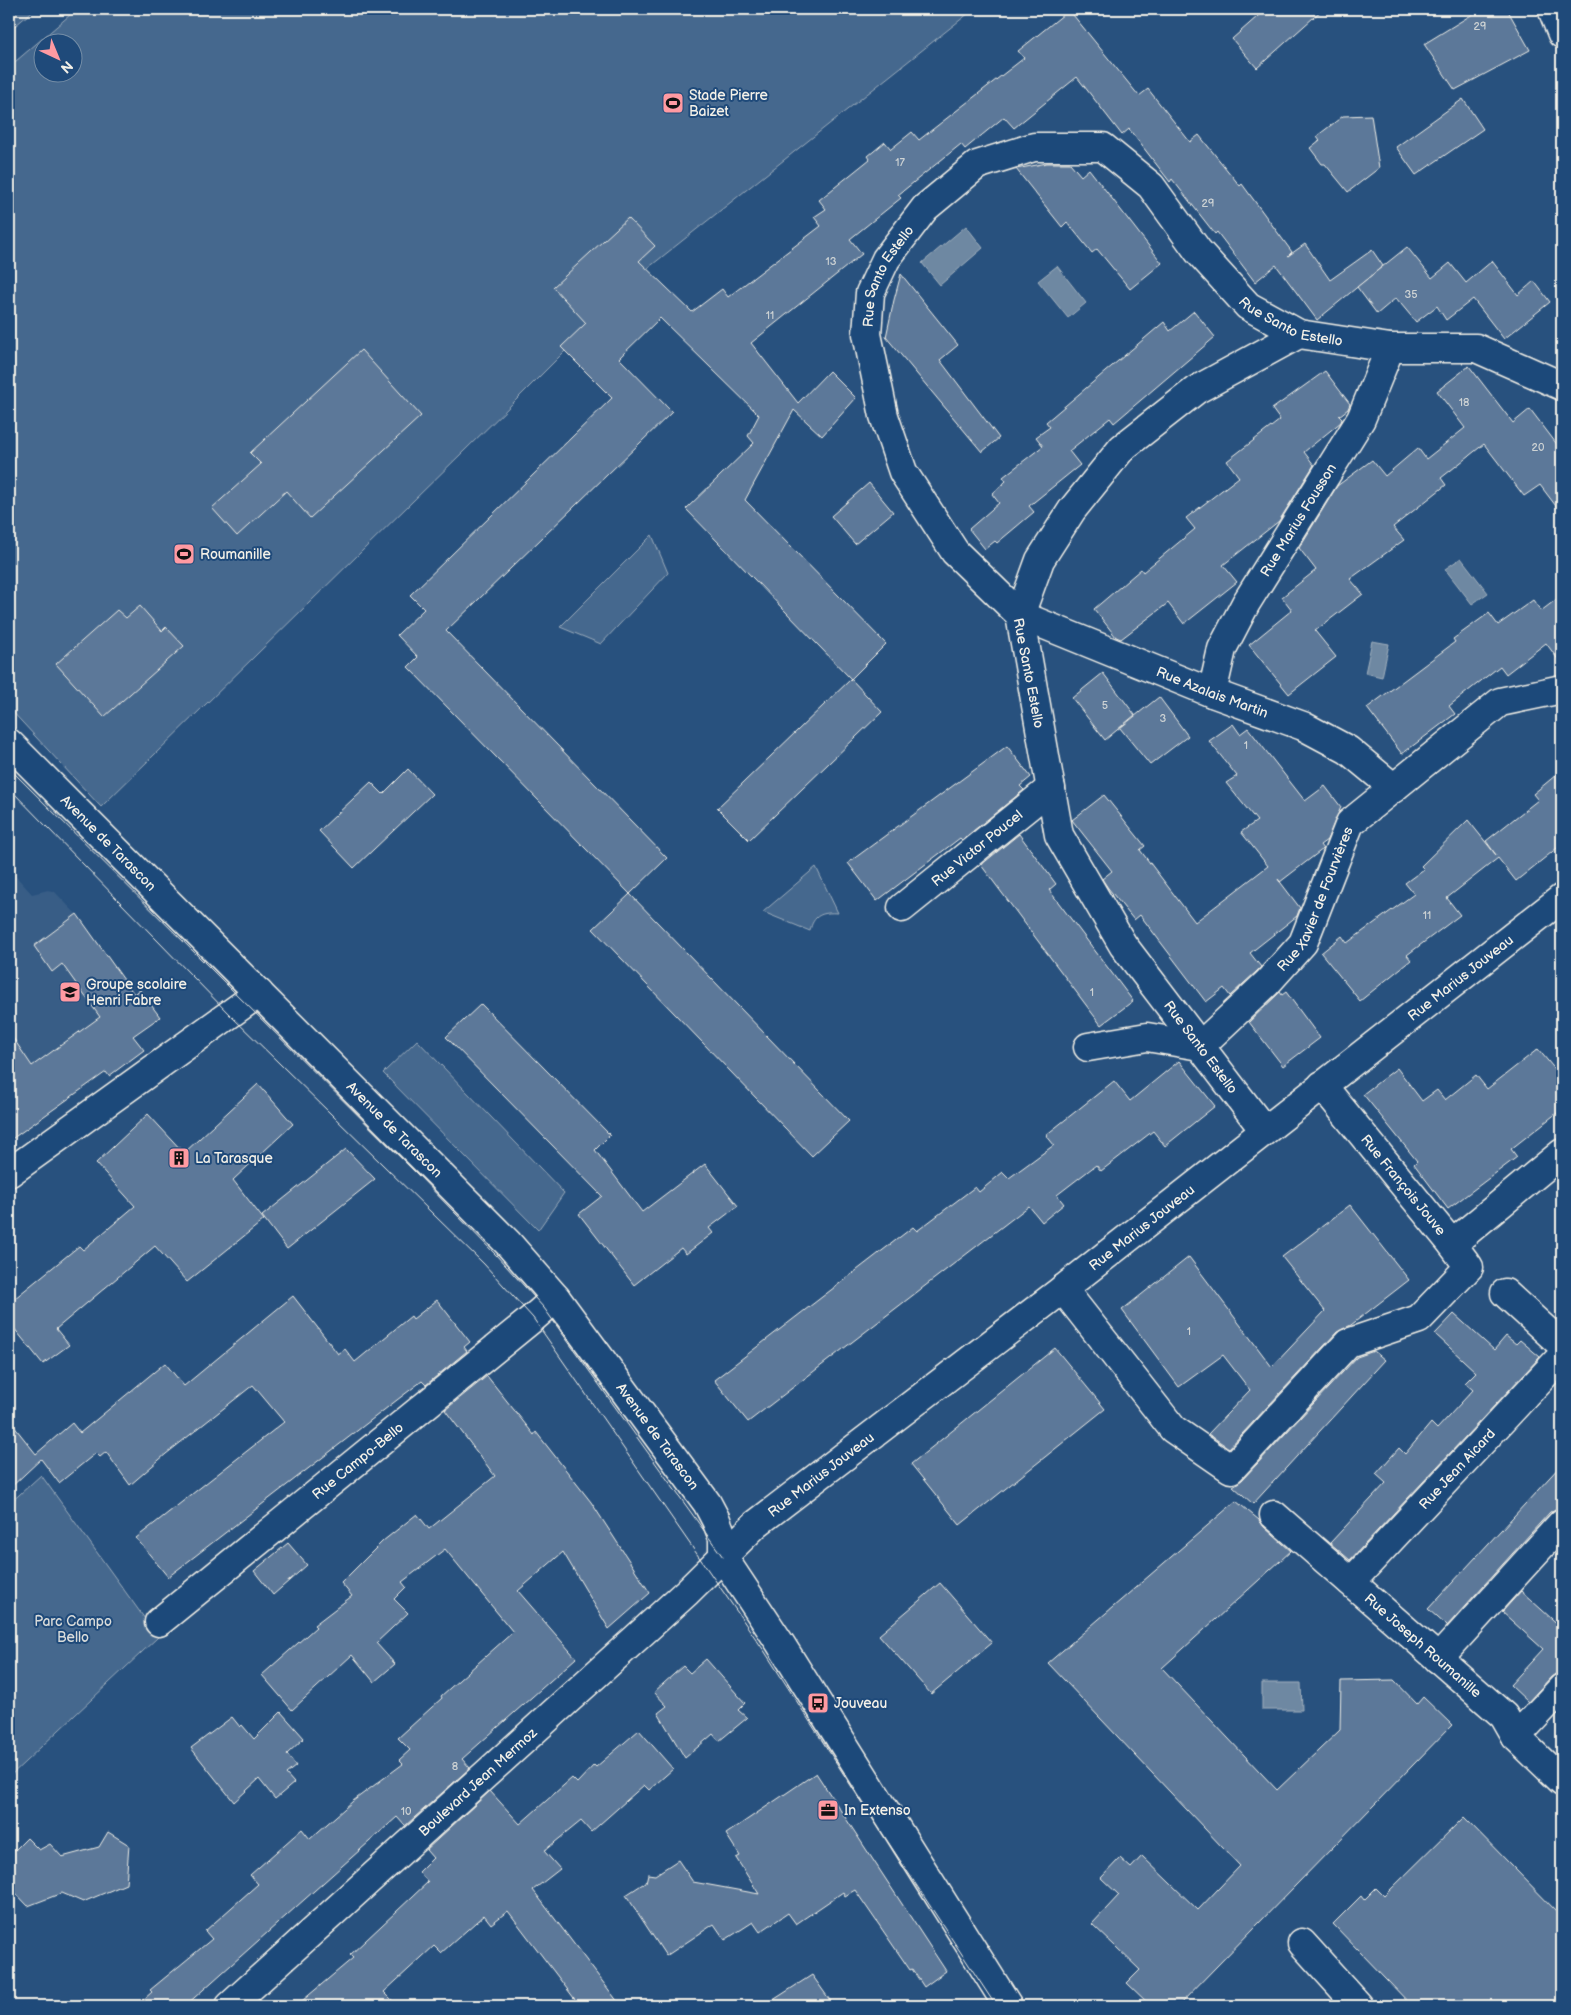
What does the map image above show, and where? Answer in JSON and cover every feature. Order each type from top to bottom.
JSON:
[{"type":"street","points":[[1552,9],[1562,34]]},
{"type":"street","name":"Rue Santo Estello","points":[[1264,1130],[1123,945],[1059,835],[1020,615],[955,552],[903,472],[884,416],[867,334],[870,293],[886,259],[925,208],[977,165],[1034,147],[1103,147],[1152,186],[1198,250],[1248,306],[1299,334],[1390,348],[1476,348],[1562,386]]},
{"type":"street","points":[[1020,615],[1040,560],[1072,510],[1122,448],[1196,390],[1299,334]]},
{"type":"street","name":"Rue Marius Fousson","points":[[1212,692],[1222,649],[1246,603],[1362,419],[1390,348]]},
{"type":"street","name":"Rue Azalais Martin","points":[[1020,615],[1212,692],[1303,726],[1348,750],[1394,788]]},
{"type":"street","name":"Rue Xavier de Fourvières","points":[[1200,1046],[1267,983],[1303,943],[1350,823],[1500,702],[1562,689]]},
{"type":"street","name":"Avenue de Tarascon","points":[[9,743],[508,1243],[556,1298],[707,1503],[716,1520],[722,1538],[723,1557]]},
{"type":"street","name":"Rue Victor Poucel","points":[[902,908],[1051,788]]},
{"type":"street","name":"Rue Marius Jouveau","points":[[723,1557],[756,1524],[1063,1289],[1562,898]]},
{"type":"street","points":[[9,1173],[259,993]]},
{"type":"street","points":[[1088,1047],[1147,1036],[1200,1046]]},
{"type":"street","name":"Rue François Jouve","points":[[1322,1085],[1452,1244],[1562,1153]]},
{"type":"street","points":[[1063,1289],[1173,1428],[1231,1468],[1348,1343],[1419,1319],[1469,1267],[1452,1244]]},
{"type":"street","points":[[1505,1293],[1558,1332]]},
{"type":"street","name":"Rue Campo-Bello","points":[[159,1622],[534,1318],[556,1298]]},
{"type":"street","name":"Rue Jean Aicard","points":[[1351,1582],[1562,1356]]},
{"type":"street","name":"Rue Joseph Roumanille","points":[[1274,1515],[1504,1716],[1516,1737],[1562,1781]]},
{"type":"street","points":[[1438,1658],[1562,1523]]},
{"type":"street","points":[[723,1557],[780,1643],[1008,2006]]},
{"type":"street","name":"Boulevard Jean Mermoz","points":[[230,2006],[687,1592],[723,1557]]},
{"type":"street","points":[[1516,1737],[1562,1688]]},
{"type":"street","points":[[1302,1943],[1359,2006]]},
{"type":"shaded area","points":[[966,226],[983,248],[940,285],[922,263]]},
{"type":"shaded area","points":[[1057,266],[1086,303],[1068,318],[1038,281]]},
{"type":"shaded area","points":[[1461,558],[1488,593],[1472,604],[1445,569]]},
{"type":"shaded area","points":[[1372,641],[1389,644],[1382,677],[1365,673]]},
{"type":"shaded area","name":"Groupe scolaire Henri Fabre","points":[[9,847],[13,852],[14,863],[11,871],[32,894],[48,890],[55,892],[77,915],[133,994],[140,990],[160,1018],[133,1036],[144,1050],[109,1075],[106,1071],[9,1141]]},
{"type":"shaded area","points":[[1262,1683],[1301,1683],[1302,1710],[1262,1710]]},
{"type":"green space","points":[[10,9],[35,9],[9,31]]},
{"type":"green space","name":"Roumanille","points":[[77,9],[974,9],[648,268],[101,807],[9,708],[9,67],[32,47],[32,82],[82,82],[82,32],[50,32]]},
{"type":"green space","points":[[652,535],[668,573],[601,644],[560,627]]},
{"type":"green space","points":[[816,867],[838,913],[827,913],[819,916],[813,921],[810,931],[763,912]]},
{"type":"green space","points":[[417,1040],[564,1193],[538,1230],[383,1073]]},
{"type":"green space","name":"Parc Campo Bello","points":[[41,1475],[158,1637],[9,1777],[9,1504]]},
{"type":"building","points":[[1266,9],[1323,9],[1257,68],[1232,39]]},
{"type":"building","points":[[1481,9],[1507,9],[1530,50],[1455,90],[1424,44]]},
{"type":"building","points":[[1069,10],[1139,96],[1148,89],[1190,142],[1199,135],[1240,186],[1242,184],[1292,252],[1288,256],[1305,244],[1330,280],[1372,250],[1383,266],[1317,320],[1276,265],[1255,282],[1217,232],[1215,234],[1172,179],[1170,182],[1129,129],[1122,135],[1077,77],[1014,128],[1004,117],[965,149],[961,144],[898,195],[901,198],[850,239],[862,254],[751,343],[798,403],[829,371],[856,398],[822,436],[794,410],[745,500],[886,644],[851,679],[686,509],[754,443],[748,436],[759,415],[660,318],[619,358],[672,412],[446,631],[667,858],[630,894],[408,667],[418,657],[397,635],[424,609],[410,595],[612,398],[561,347],[586,323],[553,287],[628,218],[655,246],[639,261],[692,312],[722,289],[728,297],[821,226],[814,217],[826,209],[819,200],[870,159],[868,156],[885,142],[891,149],[912,132],[919,140],[1024,58],[1018,51]]},
{"type":"building","points":[[1463,99],[1483,129],[1416,175],[1396,147]]},
{"type":"building","points":[[1371,115],[1379,168],[1348,192],[1310,148],[1320,140],[1317,136],[1343,116]]},
{"type":"building","points":[[1047,163],[1070,163],[1081,176],[1089,169],[1162,263],[1130,289],[1097,249],[1092,253],[1067,222],[1062,227],[1016,169]]},
{"type":"building","points":[[1407,247],[1432,278],[1450,263],[1466,283],[1492,261],[1518,295],[1534,281],[1550,302],[1504,339],[1473,299],[1446,320],[1437,306],[1416,322],[1396,298],[1377,314],[1357,287]]},
{"type":"building","points":[[901,274],[958,345],[940,360],[999,438],[982,452],[886,337]]},
{"type":"building","points":[[1194,311],[1215,337],[1114,423],[1110,418],[1069,451],[1080,465],[1029,506],[1034,512],[997,543],[995,541],[985,549],[969,529],[999,503],[992,494],[1006,481],[1003,477],[1043,446],[1036,437],[1050,427],[1046,422],[1164,322],[1170,331]]},
{"type":"building","points":[[361,350],[421,416],[310,518],[286,491],[237,536],[212,508],[261,464],[250,453]]},
{"type":"building","points":[[1469,366],[1513,423],[1530,409],[1562,451],[1562,514],[1540,485],[1524,496],[1484,444],[1441,478],[1446,485],[1393,527],[1404,540],[1350,579],[1363,594],[1315,631],[1336,657],[1289,694],[1249,645],[1292,610],[1282,597],[1316,570],[1299,548],[1337,486],[1372,460],[1385,476],[1418,448],[1426,459],[1465,428],[1437,391]]},
{"type":"building","points":[[1325,371],[1350,404],[1348,409],[1339,416],[1342,419],[1341,422],[1304,452],[1314,465],[1279,521],[1223,565],[1237,582],[1184,624],[1168,603],[1121,639],[1116,637],[1094,609],[1141,569],[1143,572],[1195,529],[1186,518],[1239,477],[1227,461],[1280,420],[1272,409]]},
{"type":"building","points":[[869,483],[893,512],[855,544],[831,516]]},
{"type":"building","points":[[1562,595],[1562,665],[1546,643],[1506,674],[1500,666],[1449,706],[1455,714],[1402,754],[1367,708],[1455,642],[1453,639],[1489,613],[1498,625],[1533,600],[1541,611]]},
{"type":"building","points":[[140,606],[162,631],[166,627],[184,646],[104,717],[56,664],[117,610],[126,618]]},
{"type":"building","points":[[1103,673],[1135,715],[1105,740],[1072,698]]},
{"type":"building","points":[[851,679],[882,712],[749,840],[717,808]]},
{"type":"building","points":[[1159,697],[1188,736],[1150,765],[1120,728]]},
{"type":"building","points":[[1233,724],[1240,734],[1248,728],[1305,801],[1325,786],[1341,807],[1327,840],[1320,845],[1323,849],[1280,882],[1300,908],[1297,916],[1250,953],[1261,967],[1256,972],[1230,996],[1224,988],[1206,1002],[1140,915],[1134,920],[1108,888],[1102,879],[1112,871],[1072,820],[1104,795],[1145,846],[1140,850],[1195,922],[1268,866],[1241,832],[1257,821],[1226,783],[1237,776],[1209,741]]},
{"type":"building","points":[[1007,746],[1031,777],[1020,786],[1024,790],[962,840],[960,838],[877,901],[848,863]]},
{"type":"building","points":[[408,769],[432,794],[354,868],[319,831],[371,782],[383,794]]},
{"type":"building","points":[[1562,770],[1562,844],[1516,881],[1498,858],[1447,898],[1460,915],[1407,955],[1411,960],[1360,1001],[1321,953],[1342,936],[1347,943],[1414,894],[1405,883],[1424,869],[1421,866],[1468,820],[1496,855],[1486,841],[1538,800],[1533,794]]},
{"type":"building","points":[[1019,834],[1056,884],[1049,890],[1133,1001],[1101,1025],[981,865]]},
{"type":"building","points":[[630,894],[849,1121],[812,1156],[593,929]]},
{"type":"building","points":[[77,914],[134,994],[140,990],[160,1017],[133,1036],[144,1050],[109,1076],[106,1072],[9,1141],[9,1032],[32,1066],[100,1017],[62,964],[52,972],[34,946]]},
{"type":"building","points":[[1280,992],[1282,995],[1286,992],[1320,1038],[1283,1066],[1249,1022]]},
{"type":"building","points":[[481,1004],[610,1135],[595,1150],[642,1212],[705,1164],[738,1206],[709,1228],[713,1233],[686,1254],[681,1248],[634,1285],[579,1214],[602,1196],[446,1037]]},
{"type":"building","points":[[1538,1049],[1562,1078],[1562,1109],[1511,1149],[1517,1157],[1448,1209],[1414,1164],[1417,1161],[1363,1094],[1397,1068],[1422,1101],[1437,1090],[1445,1100],[1476,1075],[1487,1089]]},
{"type":"building","points":[[1179,1061],[1215,1106],[1165,1146],[1153,1131],[1101,1171],[1096,1165],[1057,1195],[1064,1204],[1042,1222],[1029,1206],[748,1422],[714,1380],[913,1227],[917,1231],[975,1187],[979,1192],[1003,1172],[1009,1178],[1054,1145],[1046,1135],[1114,1081],[1130,1101]]},
{"type":"building","points":[[258,1084],[293,1124],[233,1180],[264,1220],[187,1282],[155,1246],[56,1329],[69,1345],[43,1364],[9,1322],[9,1303],[79,1246],[83,1250],[135,1206],[96,1163],[148,1114],[184,1153]]},
{"type":"building","points":[[346,1149],[375,1179],[287,1249],[262,1216]]},
{"type":"building","points":[[1350,1205],[1409,1280],[1351,1325],[1337,1332],[1229,1448],[1208,1434],[1250,1390],[1223,1355],[1179,1387],[1122,1310],[1189,1257],[1272,1367],[1325,1311],[1282,1257]]},
{"type":"building","points":[[293,1296],[338,1354],[345,1349],[355,1362],[411,1316],[413,1319],[437,1300],[470,1342],[464,1347],[467,1351],[426,1385],[422,1381],[168,1577],[136,1538],[284,1422],[253,1385],[130,1485],[106,1452],[100,1457],[96,1453],[59,1483],[41,1459],[9,1489],[9,1420],[36,1454],[72,1423],[80,1433],[165,1363],[184,1386]]},
{"type":"building","points":[[1454,1314],[1494,1350],[1506,1336],[1516,1344],[1520,1340],[1540,1357],[1350,1560],[1330,1543],[1386,1483],[1376,1474],[1399,1448],[1405,1454],[1431,1423],[1437,1429],[1473,1390],[1465,1383],[1476,1372],[1435,1334]]},
{"type":"building","points":[[1055,1348],[1105,1409],[960,1525],[911,1464]]},
{"type":"building","points":[[1374,1351],[1385,1360],[1253,1504],[1233,1486],[1242,1480],[1357,1357]]},
{"type":"building","points":[[487,1376],[534,1435],[536,1432],[591,1502],[650,1593],[609,1629],[563,1552],[518,1591],[576,1658],[462,1759],[470,1768],[405,1826],[397,1817],[185,2006],[136,2006],[152,1992],[150,1990],[212,1939],[205,1931],[258,1884],[250,1875],[302,1829],[310,1839],[353,1801],[403,1764],[399,1760],[410,1750],[398,1738],[442,1698],[441,1696],[513,1632],[445,1549],[402,1582],[406,1587],[394,1599],[408,1613],[376,1643],[395,1664],[374,1682],[352,1655],[292,1710],[262,1675],[316,1627],[314,1625],[352,1596],[341,1583],[383,1541],[417,1514],[429,1529],[495,1476],[445,1410]]},
{"type":"building","points":[[1562,1464],[1562,1508],[1557,1508],[1550,1512],[1447,1626],[1428,1609]]},
{"type":"building","points":[[1236,1501],[1291,1551],[1162,1668],[1277,1790],[1340,1730],[1341,1681],[1394,1680],[1417,1704],[1423,1697],[1452,1725],[1178,2006],[1151,2006],[1127,1983],[1140,1970],[1092,1924],[1119,1895],[1101,1878],[1120,1858],[1131,1868],[1142,1856],[1198,1910],[1240,1866],[1048,1663]]},
{"type":"building","points":[[288,1543],[307,1565],[273,1595],[254,1571]]},
{"type":"building","points":[[940,1583],[992,1643],[931,1694],[879,1635]]},
{"type":"building","points":[[1521,1591],[1562,1628],[1562,1673],[1557,1673],[1551,1677],[1528,1702],[1510,1685],[1543,1649],[1502,1612]]},
{"type":"building","points":[[706,1659],[745,1703],[738,1710],[747,1718],[719,1741],[713,1734],[685,1758],[658,1713],[667,1706],[654,1692],[683,1666],[690,1673]]},
{"type":"building","points":[[281,1712],[304,1738],[287,1754],[296,1766],[286,1774],[294,1783],[275,1799],[259,1779],[234,1802],[191,1748],[232,1717],[254,1739]]},
{"type":"building","points":[[639,1730],[673,1769],[649,1790],[644,1785],[591,1832],[581,1821],[544,1851],[560,1869],[533,1890],[621,2006],[580,2006],[508,1911],[491,1924],[484,1915],[441,1953],[434,1946],[384,1992],[398,2006],[296,2006],[353,1958],[350,1955],[428,1882],[419,1872],[433,1858],[426,1850],[490,1791],[520,1824],[572,1778],[577,1783],[594,1765],[596,1767]]},
{"type":"building","points":[[816,1773],[946,1971],[924,1987],[912,1969],[910,1970],[855,1890],[845,1896],[843,1892],[796,1924],[788,1913],[760,1932],[753,1922],[725,1940],[714,1924],[666,1956],[626,1895],[646,1882],[648,1874],[655,1875],[678,1860],[693,1882],[759,1894],[736,1858],[740,1856],[726,1834]]},
{"type":"building","points":[[1464,1817],[1562,1917],[1562,2006],[1412,2006],[1333,1924],[1361,1896],[1364,1900],[1376,1888],[1384,1896]]},
{"type":"building","points":[[108,1832],[129,1845],[126,1884],[83,1902],[62,1893],[28,1906],[9,1886],[9,1856],[27,1838],[39,1850],[50,1844],[62,1857],[99,1847]]},
{"type":"building","points":[[812,1975],[834,2006],[764,2006]]},
{"type":"tram line","points":[[9,768],[417,1174],[496,1255],[544,1308],[723,1557]]},
{"type":"tram line","points":[[9,788],[229,1014],[484,1264],[533,1318],[765,1652],[996,2006]]},
{"type":"place","name":"Stade Pierre Baizet","points":[[673,103]]},
{"type":"place","name":"Roumanille","points":[[184,554]]},
{"type":"place","name":"Groupe scolaire Henri Fabre","points":[[70,992]]},
{"type":"place","name":"La Tarasque","points":[[179,1158]]},
{"type":"place","name":"Jouveau","points":[[818,1703]]},
{"type":"place","name":"In Extenso","points":[[828,1810]]}]
